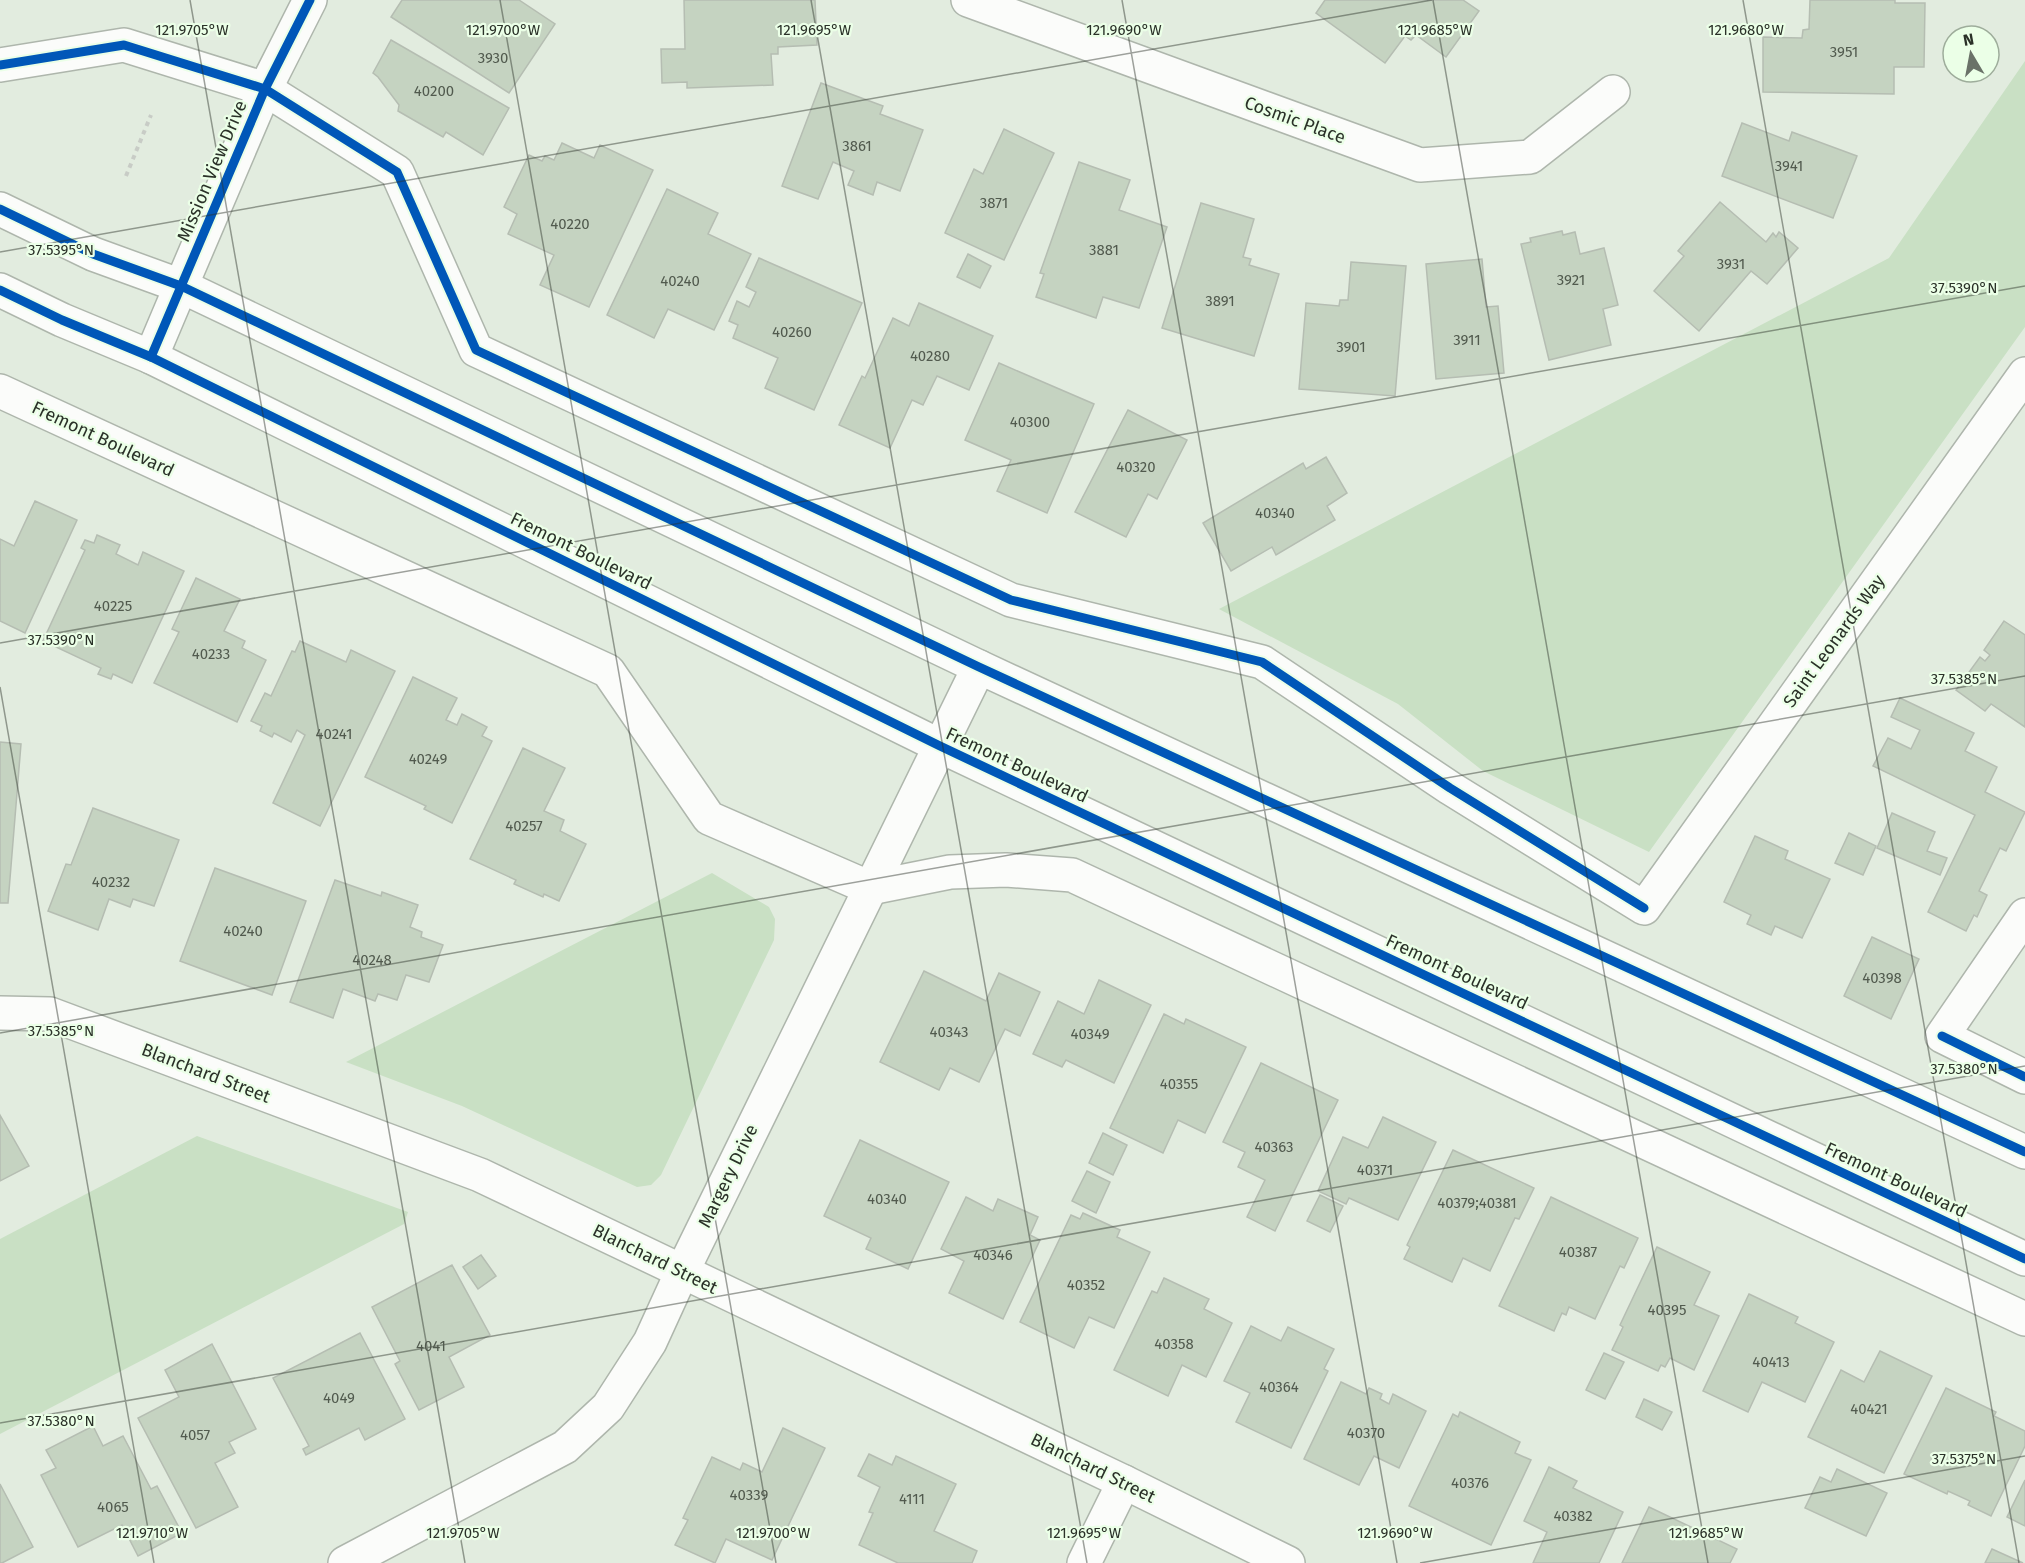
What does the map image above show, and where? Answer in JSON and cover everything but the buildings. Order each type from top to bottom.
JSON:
[{"type":"street","name":"Mission View Drive","points":[[151,357],[265,89],[310,0]]},
{"type":"street","name":"Cosmic Place","points":[[968,0],[1420,165],[1530,157],[1613,92]]},
{"type":"street","points":[[0,64],[124,45],[265,89]]},
{"type":"street","name":"Saint Leonards Way","points":[[265,89],[397,172],[476,350],[1011,600],[1262,662],[1450,788],[1644,908],[2025,374]]},
{"type":"street","points":[[0,209],[93,254],[181,286],[979,667],[2025,1152]]},
{"type":"street","name":"Fremont Boulevard","points":[[0,290],[62,320],[151,357],[940,746],[2025,1259]]},
{"type":"street","name":"Fremont Boulevard","points":[[0,392],[608,671],[709,818],[870,888]]},
{"type":"street","name":"Margery Drive","points":[[345,1563],[565,1447],[608,1407],[650,1342],[682,1272],[979,667]]},
{"type":"street","points":[[870,888],[950,872],[1006,870],[1072,875],[2025,1319]]},
{"type":"street","points":[[2025,915],[1942,1036],[2025,1077]]},
{"type":"street","name":"Blanchard Street","points":[[0,1013],[50,1014],[480,1175],[1124,1482],[1288,1563]]},
{"type":"street","points":[[1084,1563],[1124,1482]]},
{"type":"path","points":[[126,176],[152,115]]},
{"type":"green space","points":[[2025,61],[2025,327],[1649,852],[1483,771],[1398,704],[1219,609],[1889,258]]},
{"type":"green space","points":[[712,873],[769,907],[775,919],[774,940],[661,1175],[651,1185],[637,1187],[462,1106],[346,1062]]},
{"type":"green space","points":[[197,1136],[408,1212],[404,1224],[0,1434],[0,1239]]},
{"type":"cycle path","points":[[151,357],[265,89],[310,0]]},
{"type":"cycle path","points":[[0,65],[124,45],[265,89],[397,172],[476,350],[1011,600],[1262,662],[1450,788],[1644,908]]},
{"type":"cycle path","points":[[0,209],[93,254],[181,286],[979,667],[2025,1152]]},
{"type":"cycle path","points":[[0,290],[62,320],[151,357],[940,746],[2025,1259]]},
{"type":"cycle path","points":[[1942,1036],[2025,1077]]}]
